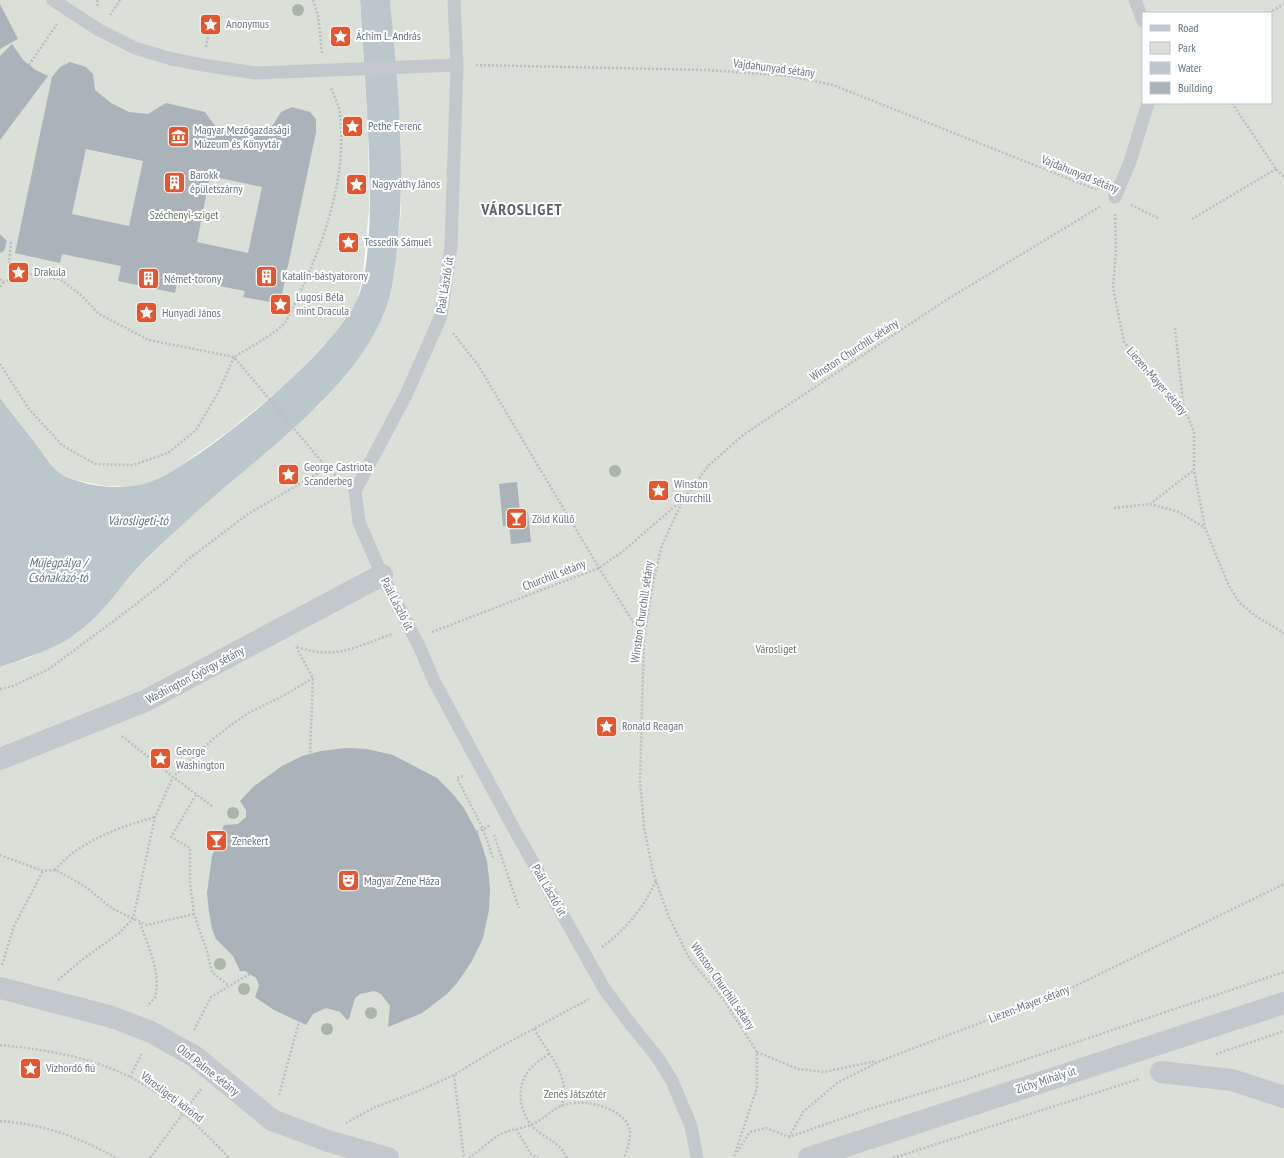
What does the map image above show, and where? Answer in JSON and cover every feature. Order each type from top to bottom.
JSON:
[{"type":"street","name":"Washington György sétány","points":[[0,759],[145,701],[382,575]]},
{"type":"street","name":"Olof Palme sétány","points":[[1,978],[39,998],[112,1017],[151,1032],[183,1050],[214,1072],[272,1120],[328,1141],[388,1158]]},
{"type":"street","name":"Zichy Mihály út","points":[[809,1158],[1284,1003]]},
{"type":"street","points":[[1161,1072],[1232,1080],[1284,1097]]},
{"type":"lane","points":[[53,0],[99,30],[135,48],[172,60],[256,73],[457,65]]},
{"type":"lane","name":"Paál László út","points":[[454,0],[457,65],[451,246],[441,316],[405,397],[355,491],[359,522],[382,575],[434,681],[510,822],[606,990],[632,1026],[658,1058],[672,1081],[690,1126],[697,1158]]},
{"type":"lane","points":[[1135,0],[1142,18]]},
{"type":"lane","points":[[1115,197],[1130,162],[1148,104]]},
{"type":"path","points":[[0,364],[30,409],[62,445],[95,464],[133,465],[168,453],[196,430],[219,391],[234,357],[258,343],[286,322],[307,277],[326,230],[336,185],[342,147],[340,112],[324,70],[318,15],[313,0]]},
{"type":"path","points":[[1271,12],[1284,4]]},
{"type":"path","points":[[29,65],[67,9]]},
{"type":"path","name":"Vajdahunyad sétány","points":[[457,65],[705,70],[797,77],[833,85],[1115,197],[1158,218]]},
{"type":"path","points":[[1233,104],[1276,169],[1284,177]]},
{"type":"path","points":[[1192,219],[1276,169]]},
{"type":"path","name":"Liezen-Mayer sétány","points":[[1115,197],[1116,251],[1113,288],[1124,342],[1184,412],[1194,432],[1194,470],[1205,528],[1228,584],[1239,602],[1257,617],[1284,633]]},
{"type":"path","name":"Winston Churchill sétány","points":[[758,1052],[724,1000],[689,958],[668,915],[656,880],[644,827],[640,780],[644,639],[653,583],[662,545],[683,500],[709,465],[743,435],[943,302],[1115,197]]},
{"type":"path","points":[[11,242],[9,262],[29,274],[60,279],[81,295],[99,314],[149,340],[234,357],[327,468],[355,491]]},
{"type":"path","points":[[0,287],[3,282],[29,274]]},
{"type":"path","points":[[0,279],[3,282]]},
{"type":"path","points":[[441,316],[478,365],[599,568],[644,639]]},
{"type":"path","points":[[1175,328],[1184,412]]},
{"type":"path","points":[[0,690],[49,669],[131,608],[168,579],[186,561],[248,514],[327,468]]},
{"type":"path","points":[[1150,504],[1194,470]]},
{"type":"path","name":"Churchill sétány","points":[[313,678],[296,646],[313,652],[330,654],[346,651],[412,634],[599,568],[622,552],[683,500]]},
{"type":"path","points":[[1114,508],[1150,504],[1179,512],[1205,528]]},
{"type":"path","points":[[310,754],[313,678]]},
{"type":"path","points":[[39,998],[68,970],[118,934],[133,919],[155,817],[173,777],[213,739],[231,725],[250,712],[313,678]]},
{"type":"path","points":[[102,719],[173,777],[212,806]]},
{"type":"path","points":[[466,781],[463,775],[457,778],[483,829],[493,858]]},
{"type":"path","points":[[196,795],[171,837],[190,848],[190,883],[194,914],[206,948],[212,972],[229,986]]},
{"type":"path","points":[[55,870],[62,862],[98,838],[128,824],[155,817]]},
{"type":"path","points":[[488,819],[519,908]]},
{"type":"path","points":[[477,832],[483,829]]},
{"type":"path","points":[[0,855],[42,871],[55,870],[79,883],[104,904],[147,925],[194,914]]},
{"type":"path","points":[[1,978],[14,926],[42,871]]},
{"type":"path","points":[[588,959],[628,925],[656,880]]},
{"type":"path","name":"Liezen-Mayer sétány","points":[[789,1137],[803,1112],[826,1092],[837,1083],[880,1061],[1067,990],[1284,884]]},
{"type":"path","points":[[129,1024],[132,1016],[145,1008],[154,998],[156,982],[153,964],[140,922]]},
{"type":"path","points":[[880,1061],[824,1072],[798,1068],[758,1052],[757,1088],[734,1156],[750,1132],[766,1128],[789,1137],[869,1109],[956,1083],[1284,972]]},
{"type":"path","points":[[183,1050],[211,997],[251,973]]},
{"type":"path","points":[[328,1141],[342,1125],[373,1108],[416,1092],[454,1075],[606,990]]},
{"type":"path","points":[[272,1120],[299,1022]]},
{"type":"path","points":[[534,1029],[565,1085],[565,1098],[561,1107]]},
{"type":"path","points":[[1212,1055],[1284,1031]]},
{"type":"path","name":"Városligeti körönd","points":[[0,1045],[30,1048],[105,1067],[130,1077],[182,1114],[210,1137],[229,1158]]},
{"type":"path","points":[[549,1054],[531,1067],[521,1086],[520,1097],[523,1110],[531,1125],[541,1134],[561,1147],[567,1158]]},
{"type":"path","points":[[150,1158],[214,1072]]},
{"type":"path","points":[[893,1158],[1161,1072]]},
{"type":"path","points":[[454,1075],[464,1158]]},
{"type":"path","points":[[469,1158],[499,1135],[531,1125],[561,1107],[580,1103],[596,1105],[619,1115],[626,1122],[630,1132],[631,1142],[624,1158]]},
{"type":"path","points":[[0,1120],[48,1128],[96,1147],[116,1158]]},
{"type":"path","points":[[516,1129],[531,1154],[538,1158]]},
{"type":"green space","name":"Széchenyi-sziget","points":[[0,0],[360,0],[368,134],[369,208],[363,275],[357,301],[336,332],[291,380],[229,431],[177,468],[151,482],[133,487],[105,486],[76,480],[58,473],[0,398]]},
{"type":"green space","name":"Városliget","points":[[390,0],[1284,0],[1284,1158],[0,1158],[0,667],[26,659],[75,635],[86,626],[134,572],[175,531],[216,493],[319,405],[350,370],[394,276],[401,211],[401,140]]},
{"type":"water","points":[[360,0],[390,0],[400,119],[401,179],[398,238],[387,305],[376,331],[349,371],[310,413],[202,507],[156,550],[132,574],[100,613],[85,627],[51,648],[0,667],[0,398],[49,462],[61,474],[93,485],[122,487],[141,485],[173,470],[203,451],[270,398],[330,339],[350,312],[361,289],[365,273],[370,222],[369,154]]},
{"type":"building","points":[[0,4],[18,39],[0,49]]},
{"type":"building","points":[[12,44],[24,61],[36,70],[48,76],[0,140],[0,56]]},
{"type":"building","name":"Barokk épületszárny","points":[[70,62],[86,67],[93,74],[95,90],[111,103],[129,112],[148,114],[166,103],[205,112],[218,130],[237,132],[257,130],[273,125],[281,112],[292,107],[310,112],[316,119],[316,132],[280,304],[243,297],[245,291],[178,278],[175,293],[118,281],[121,266],[62,254],[60,263],[15,253],[52,77],[60,67]],"holes":[[[86,149],[143,161],[129,226],[72,214]],[[210,176],[262,187],[248,253],[197,242]]]},
{"type":"building","points":[[0,234],[7,241],[4,251],[0,253]]},
{"type":"building","name":"Zöld Küllő","points":[[517,482],[520,513],[528,512],[531,542],[511,544],[509,526],[503,526],[499,484]]},
{"type":"building","name":"Magyar Zene Háza","points":[[346,748],[367,749],[393,755],[437,778],[464,808],[479,836],[487,861],[490,888],[489,910],[483,938],[472,961],[457,983],[447,994],[422,1013],[388,1027],[390,1006],[381,994],[374,991],[360,994],[355,998],[349,1019],[347,1020],[340,1012],[326,1008],[313,1014],[306,1025],[274,1010],[255,997],[259,985],[256,978],[245,971],[240,971],[233,956],[216,939],[212,929],[209,912],[207,893],[212,856],[224,825],[238,824],[246,817],[246,810],[240,801],[253,787],[282,766],[302,756],[321,751]]},
{"type":"place","name":"Anonymus","points":[[211,24]]},
{"type":"place","name":"Áchim L. András","points":[[341,36]]},
{"type":"place","name":"Pethe Ferenc","points":[[353,126]]},
{"type":"place","name":"Magyar Mezőgazdasági Múzeum és Könyvtár","points":[[178,137]]},
{"type":"place","name":"Barokk épületszárny","points":[[174,182]]},
{"type":"place","name":"Nagyváthy János","points":[[356,184]]},
{"type":"place","name":"Tessedik Sámuel","points":[[348,242]]},
{"type":"place","name":"Drakula","points":[[19,272]]},
{"type":"place","name":"Katalin-bástyatorony","points":[[267,276]]},
{"type":"place","name":"Német-torony","points":[[148,279]]},
{"type":"place","name":"Lugosi Béla mint Dracula","points":[[280,304]]},
{"type":"place","name":"Hunyadi János","points":[[147,313]]},
{"type":"place","name":"George Castriota Scanderbeg","points":[[288,474]]},
{"type":"place","name":"Winston Churchill","points":[[659,491]]},
{"type":"place","name":"Zöld Küllő","points":[[516,519]]},
{"type":"place","name":"Ronald Reagan","points":[[607,726]]},
{"type":"place","name":"George Washington","points":[[160,758]]},
{"type":"place","name":"Zenekert","points":[[216,841]]},
{"type":"place","name":"Magyar Zene Háza","points":[[349,881]]},
{"type":"place","name":"Vízhordó fiú","points":[[31,1068]]},
{"type":"district","name":"VÁROSLIGET","points":[[522,209]]},
{"type":"water label","name":"Városligeti-tó","points":[[138,520]]},
{"type":"water label","name":"Műjégpálya / Csónakázó-tó","points":[[58,570]]},
{"type":"park label","name":"Zenés Játszótér","points":[[575,1094]]}]
